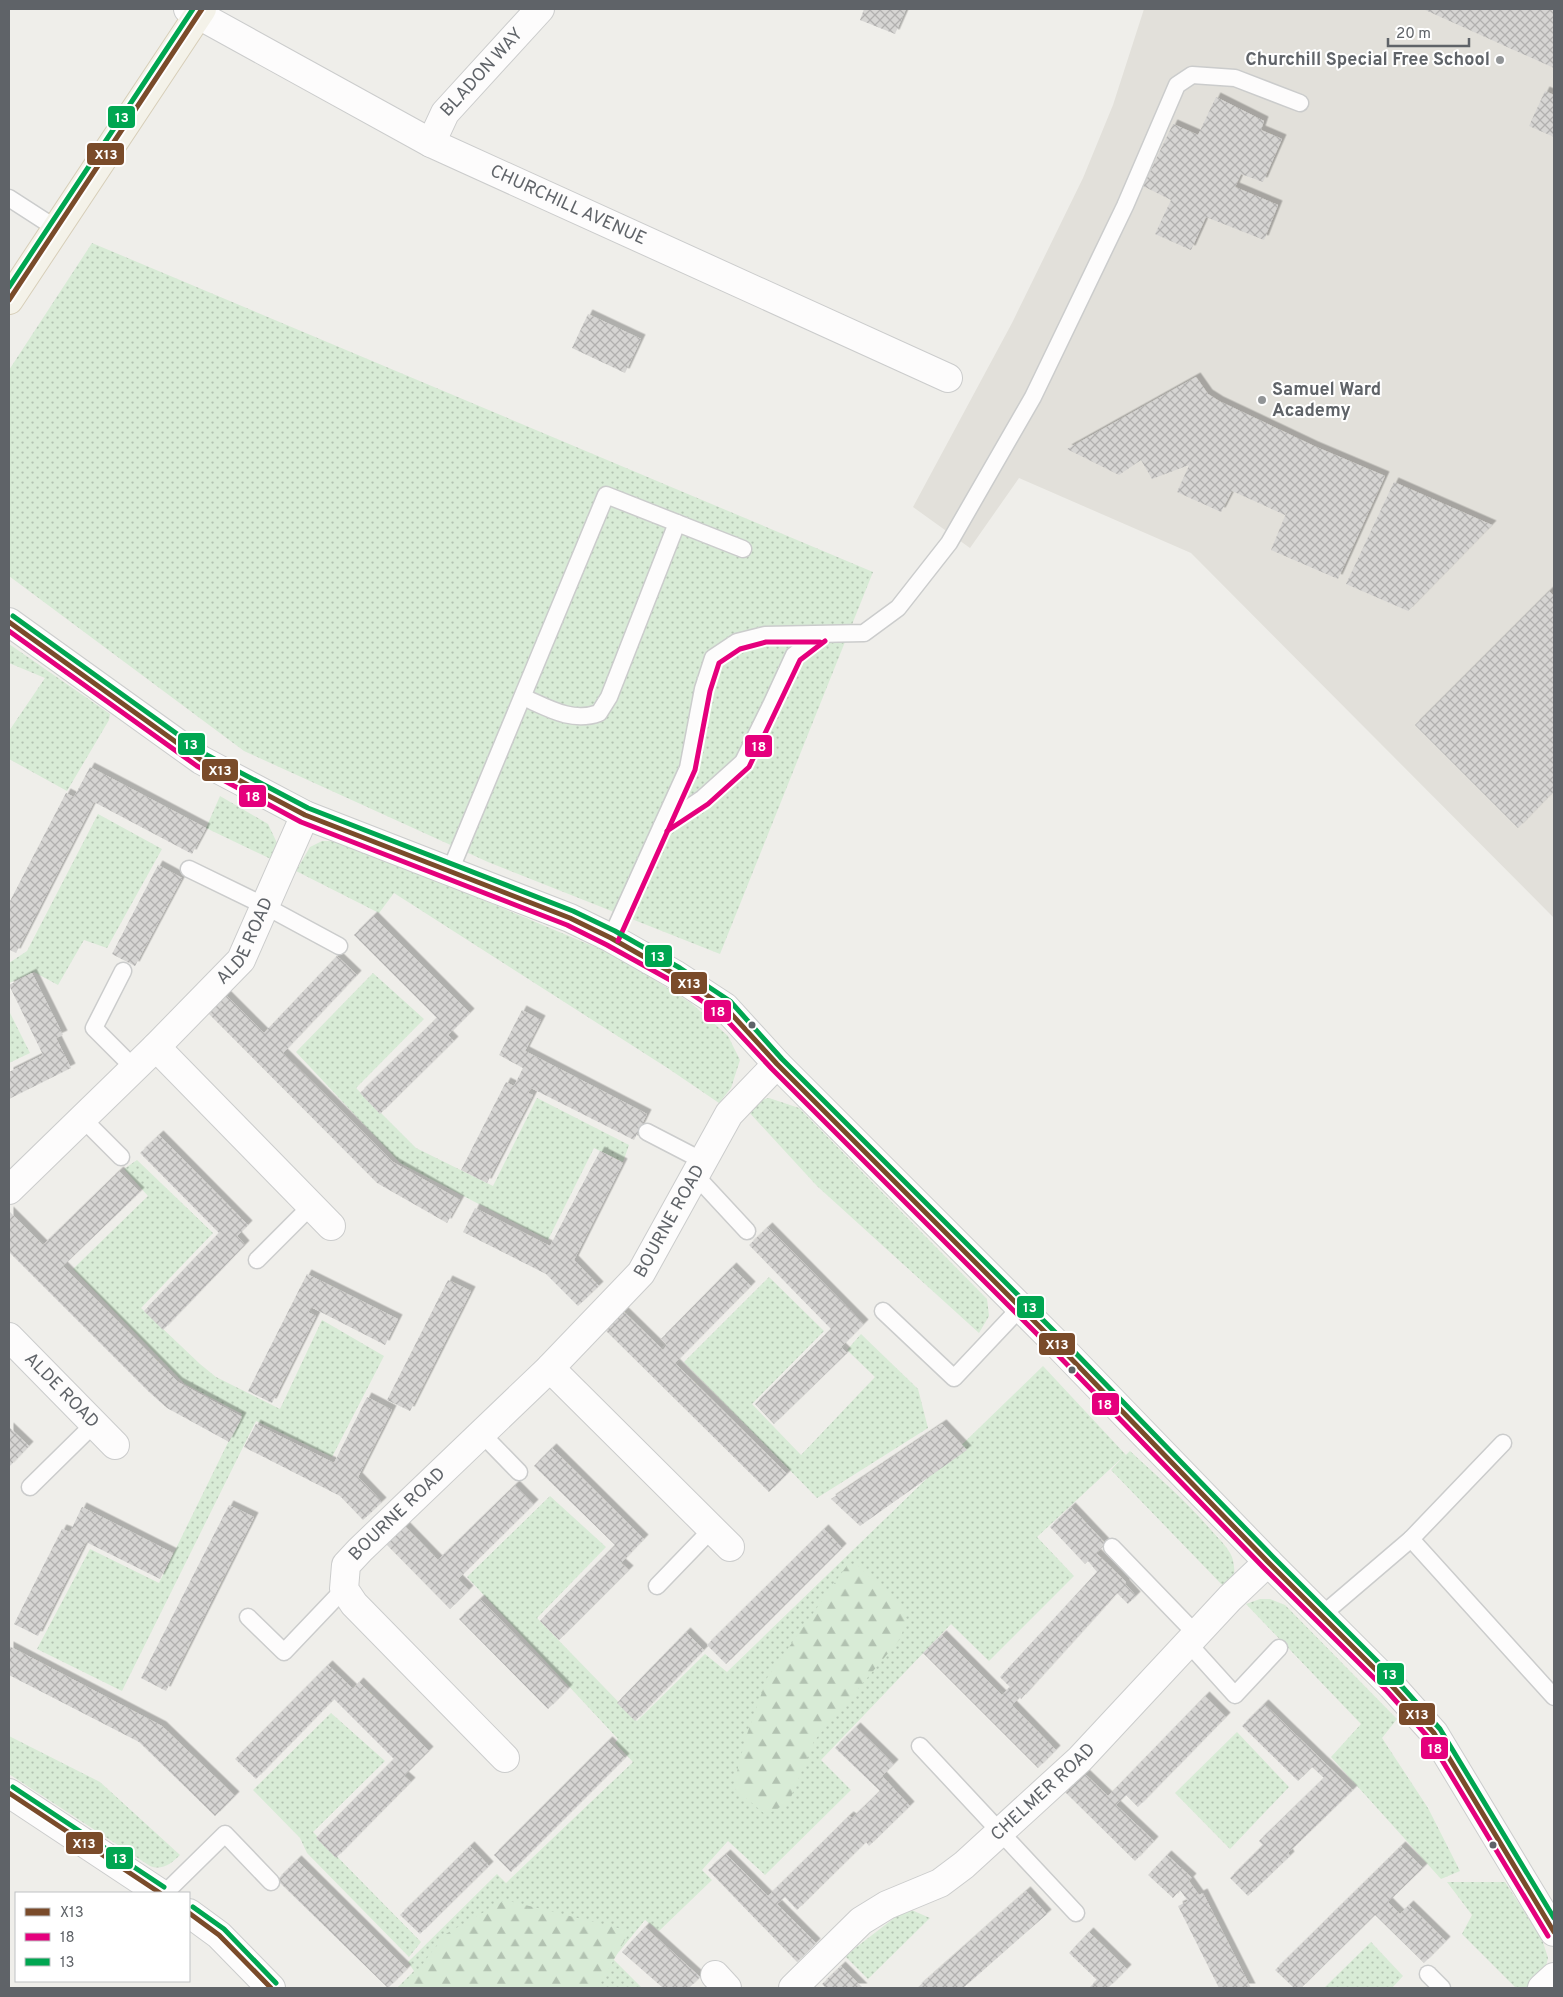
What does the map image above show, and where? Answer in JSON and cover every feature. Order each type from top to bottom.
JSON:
[{"type":"main road","points":[[9,300],[58,229],[196,10]]},
{"type":"street","name":"BLADON WAY","points":[[431,143],[445,113],[540,9]]},
{"type":"street","name":"CHURCHILL AVENUE","points":[[196,10],[431,143],[948,378]]},
{"type":"street","points":[[9,622],[201,760],[305,815],[570,918],[676,975],[725,1007],[778,1064],[1021,1307],[1146,1438],[1392,1686],[1434,1733],[1554,1932]]},
{"type":"street","name":"ALDE ROAD","points":[[9,1190],[156,1047],[241,960],[305,815]]},
{"type":"street","points":[[156,1047],[331,1226]]},
{"type":"street","name":"BOURNE ROAD","points":[[344,1589],[346,1565],[550,1368],[641,1273],[729,1114],[778,1064]]},
{"type":"street","name":"ALDE ROAD","points":[[9,1337],[115,1445]]},
{"type":"street","points":[[550,1368],[721,1538]]},
{"type":"street","name":"CHELMER ROAD","points":[[793,1988],[862,1921],[887,1905],[940,1882],[964,1865],[1080,1759],[1230,1598],[1268,1562]]},
{"type":"street","points":[[344,1589],[354,1604],[506,1758]]},
{"type":"street","points":[[9,1793],[158,1892]]},
{"type":"street","points":[[190,1914],[219,1935],[271,1988]]},
{"type":"street","points":[[1542,1988],[1554,1978]]},
{"type":"lane","points":[[610,938],[688,768],[702,689],[713,658],[737,642],[765,635],[864,633],[898,608],[948,543],[1033,397],[1125,206],[1177,85],[1192,75],[1235,78],[1300,103]]},
{"type":"lane","points":[[9,198],[58,229]]},
{"type":"lane","points":[[450,871],[606,495],[743,549]]},
{"type":"lane","points":[[523,697],[566,716],[586,718],[599,713],[609,697],[677,523]]},
{"type":"lane","points":[[662,826],[703,798],[743,762],[794,655],[820,635]]},
{"type":"lane","points":[[189,870],[265,906],[338,946]]},
{"type":"lane","points":[[123,971],[94,1028],[134,1068]]},
{"type":"lane","points":[[82,1118],[121,1157]]},
{"type":"lane","points":[[647,1132],[699,1168],[747,1231]]},
{"type":"lane","points":[[257,1260],[312,1206]]},
{"type":"lane","points":[[883,1311],[954,1378],[1021,1307]]},
{"type":"lane","points":[[30,1487],[94,1424]]},
{"type":"lane","points":[[481,1433],[519,1472]]},
{"type":"lane","points":[[1322,1615],[1411,1539],[1503,1443]]},
{"type":"lane","points":[[657,1586],[721,1538]]},
{"type":"lane","points":[[1411,1539],[1554,1697]]},
{"type":"lane","points":[[1112,1547],[1192,1639],[1235,1694],[1279,1648]]},
{"type":"lane","points":[[248,1617],[284,1652],[344,1589]]},
{"type":"lane","points":[[920,1746],[1001,1830],[1076,1913]]},
{"type":"lane","points":[[166,1892],[225,1834],[271,1882]]},
{"type":"lane","points":[[1428,1974],[1442,1988]]},
{"type":"shaded area","name":"Samuel Ward Academy","points":[[1144,9],[1554,9],[1554,918],[1191,553],[1019,478],[970,548],[913,507],[1012,323],[1083,178],[1113,105]]},
{"type":"green space","points":[[92,243],[873,572],[720,954],[488,862],[244,751],[9,576],[9,370]]},
{"type":"green space","points":[[9,644],[110,714],[109,720],[67,791],[9,759],[9,731],[45,678],[9,663]]},
{"type":"green space","points":[[220,796],[268,824],[277,843],[273,860],[206,828]]},
{"type":"green space","points":[[98,814],[162,849],[107,948],[84,940],[58,985],[34,972],[9,983],[9,963],[27,951]]},
{"type":"green space","points":[[322,841],[342,841],[619,957],[691,1003],[728,1036],[740,1060],[731,1088],[719,1103],[394,893],[379,913],[296,871],[310,847]]},
{"type":"green space","points":[[373,973],[424,1019],[356,1088],[416,1148],[493,1186],[537,1098],[629,1145],[623,1162],[594,1148],[548,1240],[400,1163],[296,1052]]},
{"type":"green space","points":[[9,1011],[30,1053],[9,1063]]},
{"type":"green space","points":[[769,1098],[799,1108],[987,1299],[989,1316],[979,1333],[817,1186],[747,1110],[756,1101]]},
{"type":"green space","points":[[137,1160],[213,1233],[141,1308],[216,1377],[280,1409],[322,1320],[384,1356],[332,1457],[256,1421],[122,1691],[37,1649],[90,1549],[159,1583],[242,1414],[185,1384],[73,1269],[148,1196],[124,1169]]},
{"type":"green space","points":[[769,1277],[824,1331],[752,1404],[801,1455],[875,1377],[847,1350],[861,1334],[918,1389],[928,1428],[817,1498],[684,1362]]},
{"type":"green space","points":[[1043,1366],[1126,1455],[1130,1451],[1182,1499],[1225,1546],[1232,1557],[1234,1566],[1233,1579],[1227,1590],[1111,1470],[1123,1457],[1037,1537],[1074,1576],[989,1661],[951,1624],[821,1760],[851,1790],[765,1875],[728,1841],[702,1870],[712,1880],[659,1931],[645,1920],[613,1959],[642,1988],[397,1988],[414,1971],[408,1962],[497,1874],[506,1883],[633,1762],[615,1743],[618,1739],[467,1577],[550,1496],[606,1547],[537,1618],[637,1721],[705,1654],[727,1672]]},
{"type":"green space","points":[[848,1564],[856,1564],[907,1613],[901,1638],[814,1741],[789,1802],[766,1815],[733,1787],[746,1737],[767,1678]]},
{"type":"green space","points":[[1260,1599],[1270,1599],[1285,1605],[1397,1719],[1382,1738],[1428,1808],[1460,1871],[1441,1879],[1331,1757],[1361,1724],[1246,1604]]},
{"type":"green space","points":[[331,1713],[385,1761],[313,1832],[421,1942],[409,1957],[307,1853],[300,1838],[253,1790]]},
{"type":"green space","points":[[1237,1732],[1289,1787],[1230,1849],[1175,1793]]},
{"type":"green space","points":[[9,1736],[100,1782],[180,1855],[163,1867],[150,1866],[9,1774]]},
{"type":"green space","points":[[1447,1882],[1505,1882],[1542,1939],[1548,1958],[1543,1978],[1527,1988],[1516,1988],[1462,1934],[1472,1915]]},
{"type":"green space","points":[[505,1900],[630,1931],[598,1988],[405,1988],[444,1935]]},
{"type":"green space","points":[[907,1908],[930,1918],[868,1979],[845,1956]]},
{"type":"green space","points":[[1371,1942],[1403,1976],[1392,1988],[1324,1988]]},
{"type":"building","points":[[864,9],[906,9],[895,34],[860,20]]},
{"type":"building","points":[[1423,9],[1554,9],[1554,68]]},
{"type":"building","points":[[1545,91],[1554,95],[1554,137],[1529,126]]},
{"type":"building","points":[[1216,97],[1264,121],[1261,130],[1282,139],[1263,182],[1241,174],[1235,187],[1278,205],[1264,240],[1206,217],[1191,250],[1155,234],[1171,200],[1143,186],[1173,124],[1198,135]]},
{"type":"building","points":[[588,314],[641,339],[625,373],[572,348]]},
{"type":"building","points":[[1196,377],[1208,394],[1219,401],[1314,446],[1385,476],[1338,579],[1271,550],[1290,504],[1285,515],[1232,491],[1221,512],[1177,492],[1196,450],[1189,465],[1152,479],[1141,460],[1119,475],[1067,449]]},
{"type":"building","points":[[1394,482],[1492,525],[1408,611],[1346,584]]},
{"type":"building","points":[[1549,591],[1554,596],[1554,791],[1518,828],[1415,725]]},
{"type":"building","points":[[90,767],[206,828],[192,854],[94,802],[16,953],[10,950],[9,952],[9,903],[66,793],[74,797]]},
{"type":"building","points":[[158,865],[182,878],[135,966],[112,954]]},
{"type":"building","points":[[373,916],[470,1013],[448,1035],[454,1041],[380,1114],[360,1093],[437,1018],[354,935]]},
{"type":"building","points":[[337,956],[357,975],[283,1053],[393,1162],[460,1200],[447,1223],[377,1183],[208,1013],[226,995],[264,1033]]},
{"type":"building","points":[[32,973],[63,1035],[56,1038],[71,1068],[9,1099],[9,1072],[43,1055],[9,985]]},
{"type":"building","points":[[522,1010],[541,1020],[525,1051],[647,1114],[634,1140],[531,1088],[528,1093],[533,1095],[487,1183],[461,1170],[506,1082],[514,1086],[523,1068],[499,1055]]},
{"type":"building","points":[[159,1135],[248,1225],[237,1236],[245,1245],[163,1330],[144,1311],[219,1233],[140,1153]]},
{"type":"building","points":[[600,1151],[623,1163],[574,1260],[599,1286],[578,1306],[546,1274],[463,1232],[475,1208],[550,1246]]},
{"type":"building","points":[[119,1171],[140,1192],[63,1266],[178,1382],[242,1417],[229,1442],[167,1408],[9,1252],[9,1211],[43,1245]]},
{"type":"building","points":[[768,1227],[864,1324],[841,1347],[847,1353],[774,1424],[755,1404],[831,1329],[749,1245]]},
{"type":"building","points":[[732,1267],[751,1286],[675,1363],[787,1474],[769,1492],[599,1324],[617,1305],[663,1350],[667,1345],[661,1339]]},
{"type":"building","points":[[307,1274],[398,1319],[385,1345],[311,1307],[308,1312],[316,1316],[272,1403],[248,1391]]},
{"type":"building","points":[[448,1280],[471,1291],[410,1411],[387,1400]]},
{"type":"building","points":[[367,1397],[392,1410],[358,1477],[382,1502],[363,1520],[340,1496],[244,1447],[256,1424],[334,1463]]},
{"type":"building","points":[[942,1424],[967,1450],[860,1526],[831,1499]]},
{"type":"building","points":[[9,1427],[29,1446],[9,1467]]},
{"type":"building","points":[[552,1448],[644,1539],[621,1563],[629,1570],[559,1640],[540,1621],[615,1545],[534,1466]]},
{"type":"building","points":[[515,1485],[534,1504],[458,1579],[469,1590],[450,1609],[382,1540],[401,1522],[438,1560]]},
{"type":"building","points":[[229,1505],[254,1517],[166,1691],[141,1678]]},
{"type":"building","points":[[82,1507],[173,1553],[160,1579],[86,1542],[38,1636],[14,1624],[62,1529],[70,1532]]},
{"type":"building","points":[[1071,1507],[1106,1544],[1096,1553],[1126,1582],[1125,1584],[1136,1596],[1128,1604],[1117,1593],[1021,1699],[1020,1697],[1012,1705],[1056,1750],[1038,1768],[923,1653],[942,1635],[1002,1695],[1010,1687],[1000,1677],[1097,1572],[1088,1561],[1085,1564],[1050,1527]]},
{"type":"building","points":[[824,1529],[842,1548],[726,1664],[707,1645]]},
{"type":"building","points":[[480,1599],[568,1689],[548,1709],[459,1619]]},
{"type":"building","points":[[686,1632],[704,1650],[635,1721],[617,1703]]},
{"type":"building","points":[[9,1646],[162,1726],[235,1796],[215,1816],[139,1742],[9,1675]]},
{"type":"building","points":[[328,1665],[353,1689],[359,1682],[429,1751],[404,1776],[411,1782],[336,1858],[316,1838],[394,1759],[334,1699],[256,1779],[235,1759]]},
{"type":"building","points":[[1205,1696],[1226,1717],[1138,1807],[1126,1795],[1116,1805],[1154,1841],[1135,1861],[1065,1792],[1084,1773],[1108,1796]]},
{"type":"building","points":[[1264,1704],[1353,1790],[1288,1853],[1290,1856],[1248,1896],[1230,1878],[1263,1845],[1259,1841],[1324,1778],[1312,1767],[1298,1781],[1242,1726]]},
{"type":"building","points":[[856,1727],[894,1764],[882,1776],[910,1806],[869,1846],[866,1842],[797,1910],[785,1897],[777,1904],[816,1943],[797,1962],[708,1870],[726,1854],[768,1896],[849,1816],[852,1818],[880,1791],[835,1748]]},
{"type":"building","points":[[608,1741],[625,1758],[511,1872],[494,1855]]},
{"type":"building","points":[[470,1846],[489,1866],[420,1934],[400,1915]]},
{"type":"building","points":[[1401,1846],[1423,1868],[1388,1902],[1400,1914],[1409,1905],[1446,1941],[1424,1963],[1375,1915],[1301,1988],[1294,1988],[1275,1970]]},
{"type":"building","points":[[1167,1855],[1192,1878],[1189,1881],[1199,1895],[1203,1893],[1251,1988],[1219,1988],[1178,1906],[1188,1901],[1180,1890],[1173,1898],[1148,1875]]},
{"type":"building","points":[[297,1860],[407,1969],[388,1988],[277,1880]]},
{"type":"building","points":[[1026,1891],[1047,1914],[963,1988],[917,1988]]},
{"type":"building","points":[[645,1927],[700,1977],[689,1988],[663,1988],[622,1952]]},
{"type":"building","points":[[1089,1932],[1127,1969],[1108,1988],[1089,1988],[1097,1980],[1069,1953]]},
{"type":"building","points":[[841,1966],[863,1988],[826,1988],[822,1984]]},
{"type":"transit line","name":"13","points":[[9,287],[193,9]]},
{"type":"transit line","name":"X13","points":[[9,300],[202,9]]},
{"type":"transit line","name":"13","points":[[13,616],[205,754],[308,808],[573,911],[615,931],[680,968],[730,1001],[782,1059],[1062,1339],[1273,1557],[1397,1681],[1440,1729],[1554,1918]]},
{"type":"transit line","name":"X13","points":[[9,622],[201,760],[305,815],[570,918],[611,938],[676,975],[725,1007],[777,1064],[1057,1344],[1268,1562],[1392,1686],[1434,1733],[1554,1932]]},
{"type":"transit line","name":"18","points":[[9,631],[197,766],[301,822],[567,925],[672,981],[720,1013],[772,1069],[1052,1349],[1263,1567],[1387,1691],[1428,1737],[1548,1936]]},
{"type":"transit line","name":"18","points":[[667,831],[708,804],[749,767],[800,660],[825,641]]},
{"type":"transit line","name":"18","points":[[618,941],[695,770],[710,691],[719,663],[740,649],[766,642],[820,642]]},
{"type":"transit line","name":"13","points":[[13,1787],[164,1887]]},
{"type":"transit line","name":"X13","points":[[9,1793],[158,1892]]},
{"type":"transit line","name":"13","points":[[193,1907],[224,1929],[276,1983]]},
{"type":"transit line","name":"X13","points":[[190,1914],[219,1935],[271,1988]]},
{"type":"place","name":"Churchill Special Free School","points":[[1500,60]]},
{"type":"place","name":"Samuel Ward Academy","points":[[1262,400]]}]
